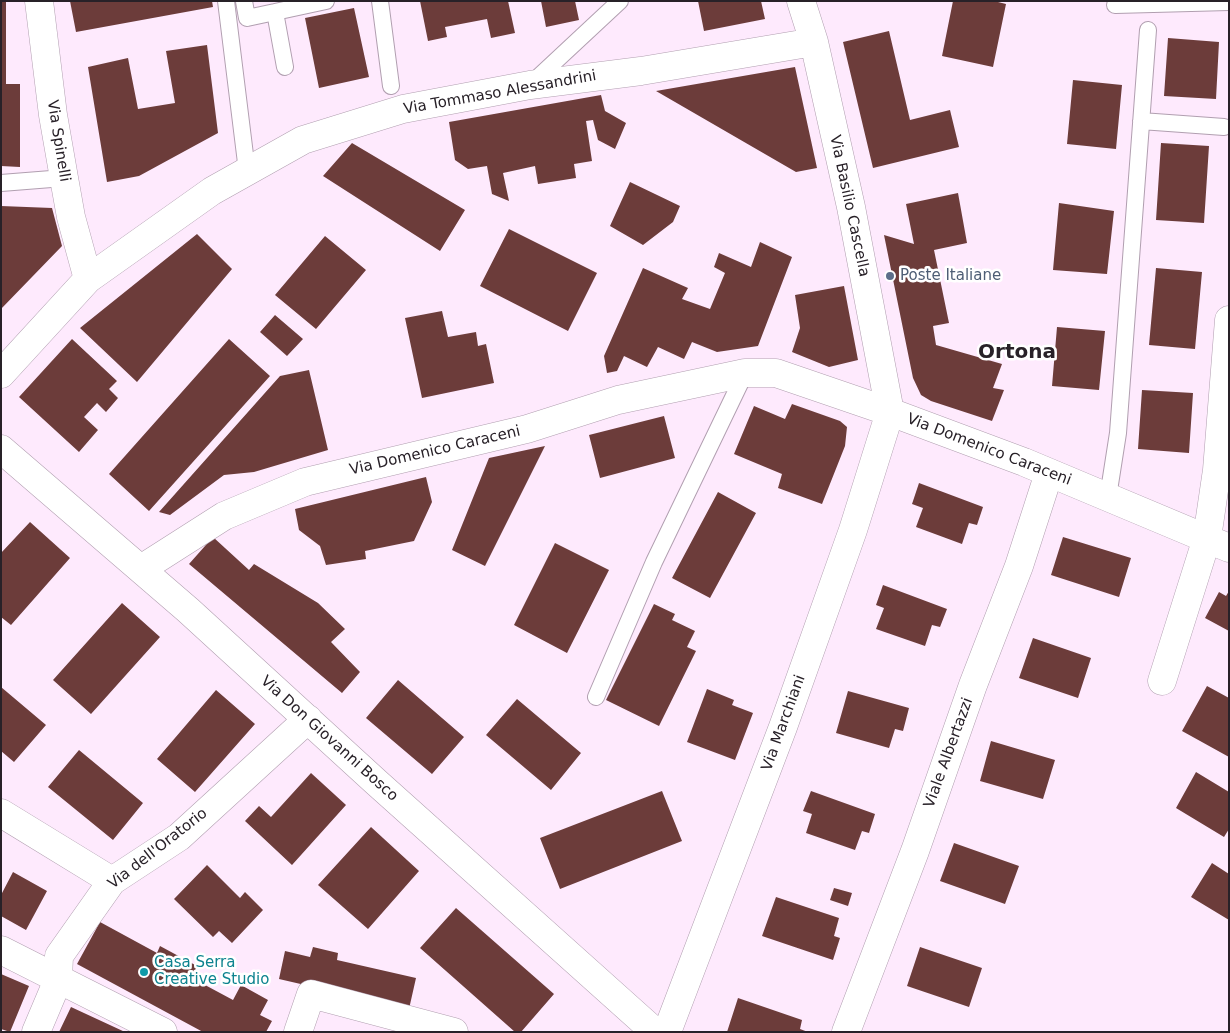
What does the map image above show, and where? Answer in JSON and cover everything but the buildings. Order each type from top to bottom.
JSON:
[{"type":"street","name":"Via Spinelli","points":[[39,1],[53,115],[64,178],[71,217],[88,279]]},
{"type":"street","name":"Via Basilio Cascella","points":[[802,1],[814,42],[851,206],[890,412]]},
{"type":"street","name":"Via Tommaso Alessandrini","points":[[1,374],[88,279],[212,191],[303,140],[394,112],[530,85],[641,71],[814,42]]},
{"type":"street","points":[[1162,681],[1218,543],[1217,470],[1229,320]]},
{"type":"street","name":"Via Domenico Caraceni","points":[[141,569],[224,516],[305,482],[528,429],[618,400],[744,372],[776,373],[890,412],[1024,462],[1218,543]]},
{"type":"street","name":"Via Marchiani","points":[[667,1032],[790,708],[853,530],[890,412]]},
{"type":"street","name":"Via Don Giovanni Bosco","points":[[1,449],[188,610],[655,1032]]},
{"type":"street","name":"Viale Albertazzi","points":[[846,1032],[915,851],[1019,566],[1049,474]]},
{"type":"street","name":"Via dell'Oratorio","points":[[36,1032],[58,980],[59,956],[112,881],[179,837],[308,719]]},
{"type":"street","points":[[1,813],[112,881]]},
{"type":"street","points":[[1,950],[163,1032]]},
{"type":"street","points":[[298,1032],[311,994],[454,1032]]},
{"type":"lane","points":[[226,1],[247,171]]},
{"type":"lane","points":[[244,1],[247,18],[326,1]]},
{"type":"lane","points":[[380,1],[391,86]]},
{"type":"lane","points":[[530,85],[620,1]]},
{"type":"lane","points":[[1116,5],[1229,2]]},
{"type":"lane","points":[[274,12],[285,67]]},
{"type":"lane","points":[[1108,497],[1119,423],[1148,30]]},
{"type":"lane","points":[[1141,121],[1224,127]]},
{"type":"lane","points":[[1,183],[64,178]]},
{"type":"lane","points":[[596,697],[654,562],[744,372]]},
{"type":"place","name":"Poste Italiane","points":[[890,276]]},
{"type":"place","name":"Casa Serra Creative Studio","points":[[144,972]]},
{"type":"district","name":"Ortona","points":[[1017,353]]}]
